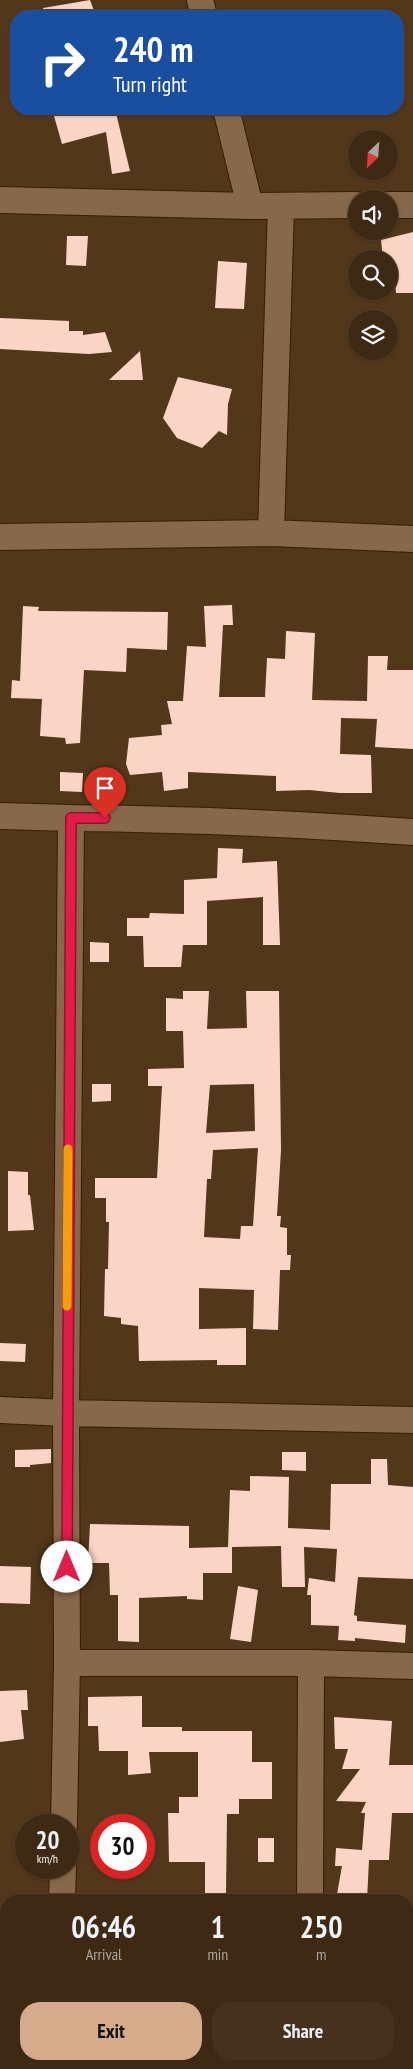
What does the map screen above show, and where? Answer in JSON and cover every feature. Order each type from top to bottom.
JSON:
[{"type":"street","points":[[227,115],[250,206]]},
{"type":"street","points":[[0,200],[250,206],[348,205]]},
{"type":"street","points":[[398,205],[413,204]]},
{"type":"street","points":[[271,533],[281,206]]},
{"type":"street","points":[[0,537],[271,533],[413,539]]},
{"type":"street","points":[[0,816],[156,818],[302,824],[413,832]]},
{"type":"street","points":[[64,1814],[67,1663],[66,1413],[71,818]]},
{"type":"street","points":[[0,1410],[413,1420]]},
{"type":"street","points":[[67,1663],[311,1663],[413,1666]]},
{"type":"street","points":[[310,1894],[311,1663]]},
{"type":"street","points":[[62,1894],[63,1879]]},
{"type":"building","points":[[90,0],[94,10],[43,10],[43,8]]},
{"type":"building","points":[[54,115],[116,115],[130,171],[112,174],[106,132],[62,144]]},
{"type":"building","points":[[413,232],[413,293],[398,293],[398,250],[382,250],[381,240],[398,240],[398,236]]},
{"type":"building","points":[[67,236],[88,236],[86,266],[66,265]]},
{"type":"building","points":[[218,261],[247,263],[244,309],[215,308]]},
{"type":"building","points":[[0,318],[69,321],[69,331],[83,331],[83,335],[105,332],[112,352],[89,354],[0,349]]},
{"type":"building","points":[[140,351],[143,380],[109,380]]},
{"type":"building","points":[[178,377],[232,389],[228,404],[227,435],[219,431],[202,448],[177,438],[163,418]]},
{"type":"building","points":[[232,605],[233,625],[223,625],[219,697],[265,697],[267,658],[285,659],[286,631],[315,633],[312,700],[367,701],[368,656],[388,656],[387,670],[413,670],[413,749],[375,747],[377,719],[341,718],[340,754],[371,755],[372,793],[340,793],[309,790],[276,791],[276,776],[188,772],[188,788],[164,791],[162,772],[130,775],[126,764],[129,738],[162,735],[161,725],[172,724],[167,701],[183,701],[187,646],[206,647],[204,606]]},
{"type":"building","points":[[23,606],[39,607],[38,611],[168,612],[167,650],[127,648],[126,672],[84,670],[80,743],[66,744],[65,738],[40,736],[42,699],[11,698],[12,680],[20,681]]},
{"type":"building","points":[[60,772],[83,773],[82,792],[60,791]]},
{"type":"building","points":[[218,848],[243,849],[242,863],[277,861],[280,945],[263,945],[263,897],[207,901],[207,945],[183,945],[181,967],[144,967],[143,936],[127,936],[127,918],[149,918],[150,913],[184,914],[184,880],[217,878]]},
{"type":"building","points":[[90,942],[109,943],[109,962],[90,962]]},
{"type":"building","points":[[183,991],[209,991],[207,1029],[247,1028],[246,991],[279,991],[281,1150],[277,1216],[281,1216],[280,1227],[287,1228],[287,1255],[291,1255],[290,1270],[280,1270],[278,1330],[253,1329],[254,1290],[199,1288],[199,1329],[246,1328],[246,1365],[217,1365],[217,1360],[139,1361],[138,1326],[121,1324],[121,1318],[104,1316],[109,1222],[106,1222],[106,1198],[95,1198],[95,1178],[157,1178],[162,1086],[148,1086],[148,1069],[184,1068],[183,1031],[166,1031],[166,998],[183,999]],"holes":[[[254,1084],[255,1131],[206,1133],[210,1085]],[[258,1148],[253,1226],[241,1226],[240,1239],[204,1237],[207,1179],[211,1179],[213,1150]]]},
{"type":"building","points":[[92,1084],[111,1084],[111,1101],[92,1102]]},
{"type":"building","points":[[8,1171],[28,1172],[28,1195],[30,1195],[34,1230],[8,1231]]},
{"type":"building","points":[[0,1343],[26,1344],[25,1362],[0,1361]]},
{"type":"building","points":[[51,1449],[51,1463],[30,1465],[30,1467],[15,1467],[15,1450]]},
{"type":"building","points":[[282,1452],[306,1452],[306,1471],[282,1470]]},
{"type":"building","points":[[371,1459],[387,1459],[388,1485],[413,1487],[413,1579],[358,1577],[354,1615],[357,1616],[357,1621],[406,1625],[405,1643],[355,1638],[355,1641],[338,1640],[339,1626],[311,1625],[311,1595],[307,1595],[309,1578],[335,1582],[337,1549],[304,1547],[305,1587],[282,1587],[281,1546],[232,1547],[232,1573],[203,1573],[203,1600],[187,1599],[187,1596],[139,1598],[139,1642],[118,1641],[118,1595],[110,1595],[109,1563],[88,1563],[90,1524],[189,1526],[189,1548],[228,1547],[230,1490],[250,1491],[250,1476],[289,1477],[288,1528],[330,1530],[331,1484],[371,1484]]},
{"type":"building","points":[[0,1566],[31,1567],[30,1604],[0,1603]]},
{"type":"building","points":[[238,1586],[258,1590],[251,1642],[230,1639]]},
{"type":"building","points":[[27,1690],[28,1710],[21,1710],[24,1739],[0,1742],[0,1691]]},
{"type":"building","points":[[142,1696],[142,1727],[182,1727],[182,1731],[252,1731],[252,1762],[272,1762],[272,1799],[239,1799],[239,1814],[227,1814],[226,1893],[205,1893],[205,1862],[169,1862],[168,1813],[179,1813],[179,1797],[198,1797],[198,1752],[149,1752],[151,1773],[128,1775],[128,1751],[99,1751],[98,1726],[88,1726],[88,1697]]},
{"type":"building","points":[[334,1717],[392,1721],[389,1765],[413,1765],[413,1813],[392,1813],[389,1860],[369,1860],[367,1894],[337,1894],[342,1866],[335,1866],[336,1848],[362,1850],[365,1813],[361,1813],[366,1802],[336,1801],[360,1769],[342,1769],[348,1749],[335,1749]]},
{"type":"building","points":[[258,1838],[274,1838],[274,1862],[258,1862]]},
{"type":"slow traffic","points":[[67,1306],[68,1149]]},
{"type":"route","points":[[67,1567],[66,1413],[71,818],[105,818]]}]
